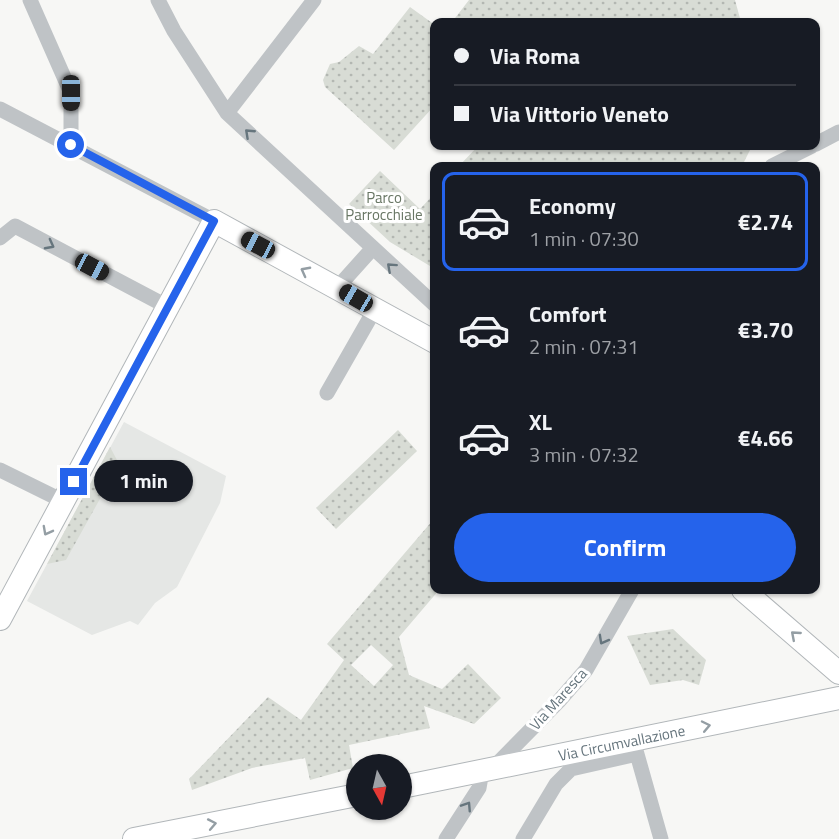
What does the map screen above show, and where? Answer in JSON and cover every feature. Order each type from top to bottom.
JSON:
[{"type":"main road","points":[[0,619],[214,221],[430,339]]},
{"type":"main road","points":[[748,594],[839,673]]},
{"type":"main road","name":"Via Circumvallazione","points":[[412,784],[635,747],[839,698]]},
{"type":"main road","points":[[146,838],[346,797]]},
{"type":"street","points":[[30,0],[71,93],[71,145]]},
{"type":"street","points":[[158,0],[174,31],[227,112],[430,301]]},
{"type":"street","points":[[227,112],[314,0]]},
{"type":"street","points":[[0,109],[214,221]]},
{"type":"street","points":[[820,142],[839,132]]},
{"type":"street","points":[[780,162],[804,150]]},
{"type":"street","points":[[0,238],[15,226],[168,307]]},
{"type":"street","points":[[337,288],[372,249]]},
{"type":"street","points":[[422,294],[430,288]]},
{"type":"street","points":[[327,393],[375,309]]},
{"type":"street","points":[[0,470],[63,501]]},
{"type":"street","name":"Via Maresca","points":[[446,839],[479,788],[486,770],[586,670],[630,594]]},
{"type":"street","points":[[523,839],[556,784],[571,769],[635,747],[661,839]]},
{"type":"shaded area","points":[[124,422],[226,476],[220,503],[177,587],[155,603],[138,625],[130,621],[92,635],[27,601]]},
{"type":"green space","points":[[469,0],[735,0],[740,18],[455,18]]},
{"type":"green space","points":[[410,7],[430,21],[430,110],[394,150],[325,87],[323,80],[330,64],[339,62],[359,46],[373,54]]},
{"type":"green space","points":[[474,150],[750,150],[744,162],[463,162]]},
{"type":"green space","name":"Parco Parrocchiale","points":[[380,171],[420,209],[430,198],[430,266],[390,242],[349,204]]},
{"type":"green space","points":[[398,430],[417,451],[336,529],[316,508]]},
{"type":"green space","points":[[110,447],[117,460],[116,470],[66,560],[47,564]]},
{"type":"green space","points":[[430,524],[430,594],[436,594],[399,637],[409,675],[442,689],[468,664],[501,698],[474,724],[424,706],[430,728],[349,745],[351,754],[346,754],[346,770],[310,780],[305,758],[252,768],[192,790],[189,779],[268,697],[301,720],[344,660],[327,644]],"holes":[[[371,645],[393,665],[374,686],[351,665]]]},
{"type":"green space","points":[[673,629],[706,660],[699,685],[683,680],[650,685],[627,636]]},
{"type":"route","points":[[71,145],[214,221],[74,482]]}]
